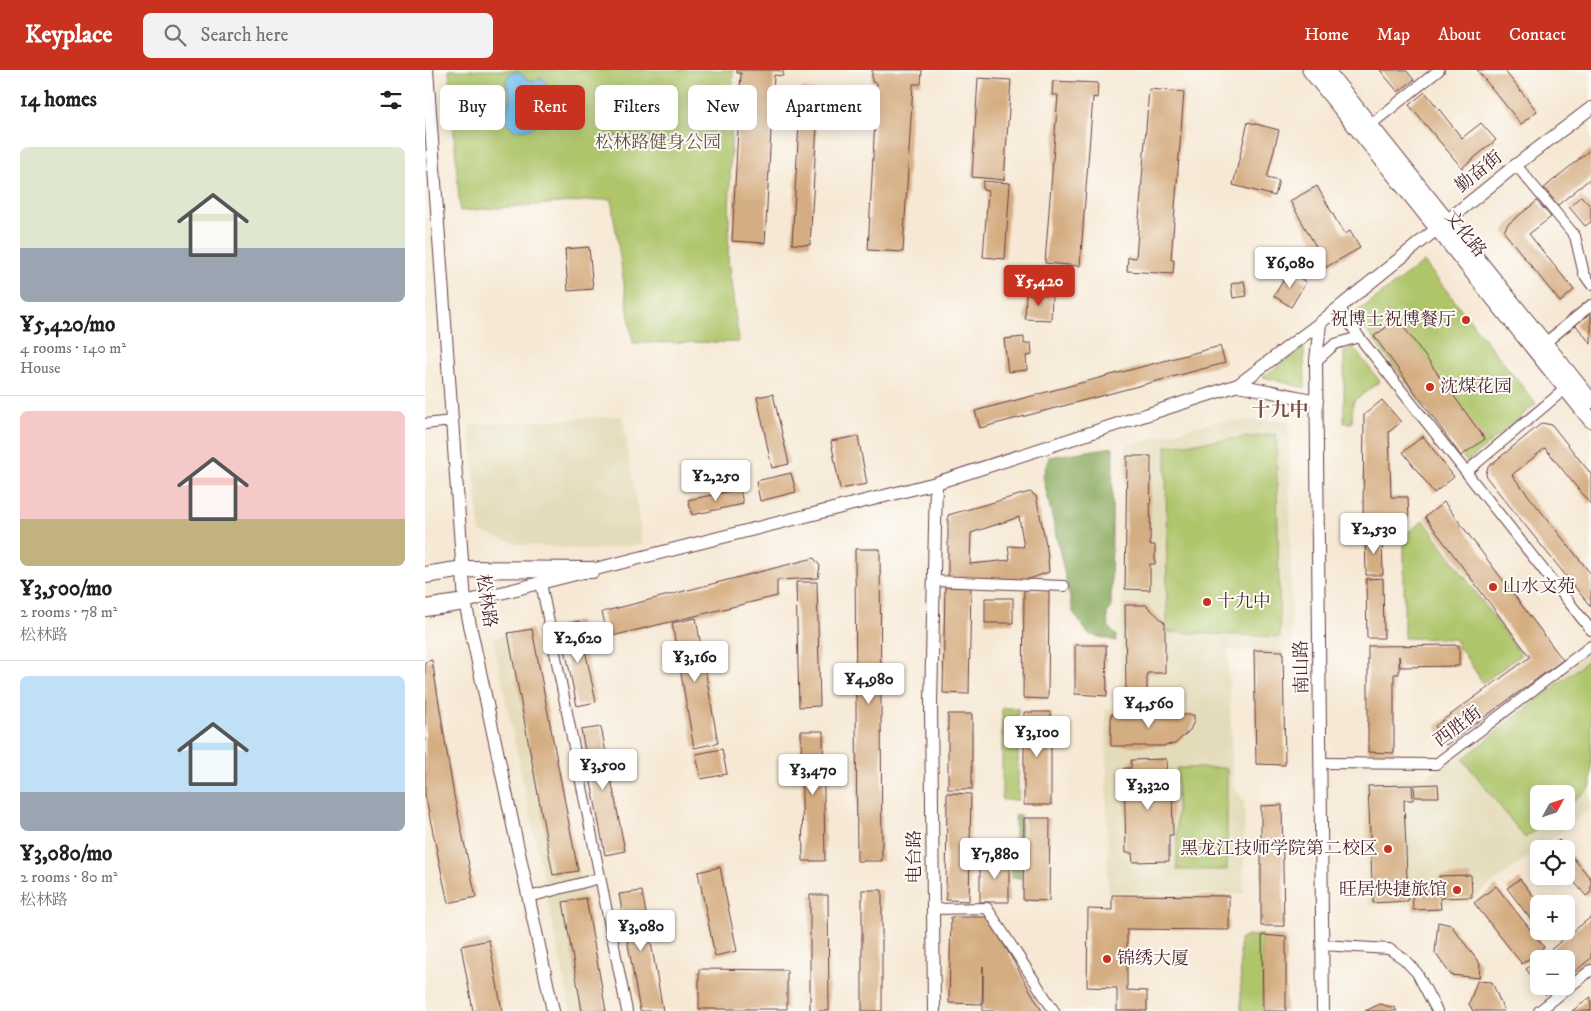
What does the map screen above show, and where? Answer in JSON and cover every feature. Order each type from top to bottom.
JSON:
[{"type":"main road","name":"文化路","points":[[1310,70],[1545,343],[1591,401]]},
{"type":"main road","name":"文化路","points":[[1326,70],[1370,125],[1441,224],[1565,389],[1591,420]]},
{"type":"main road","points":[[425,575],[463,569],[592,570]]},
{"type":"main road","points":[[425,608],[465,602]]},
{"type":"street","name":"松林路","points":[[427,70],[428,121],[465,602],[553,1011]]},
{"type":"street","points":[[1370,125],[1439,70]]},
{"type":"street","name":"勤奋街","points":[[1238,385],[1320,323],[1441,224],[1591,108]]},
{"type":"street","points":[[1516,165],[1575,236],[1584,274],[1591,284]]},
{"type":"street","points":[[1545,343],[1591,305]]},
{"type":"street","points":[[1339,307],[1359,337],[1591,630]]},
{"type":"street","name":"南山路","points":[[1320,323],[1317,361],[1317,401],[1323,1011]]},
{"type":"street","points":[[1317,361],[1335,344],[1359,337]]},
{"type":"street","points":[[465,602],[936,483],[1238,385],[1317,401]]},
{"type":"street","points":[[1466,472],[1565,389]]},
{"type":"street","points":[[425,424],[452,421]]},
{"type":"street","name":"电台路","points":[[934,1011],[931,703],[936,483]]},
{"type":"street","points":[[934,581],[1064,586]]},
{"type":"street","points":[[541,582],[627,1011]]},
{"type":"street","name":"西胜街","points":[[1320,763],[1437,764],[1591,646]]},
{"type":"street","points":[[529,897],[600,878]]},
{"type":"street","points":[[933,909],[987,908],[1054,1011]]},
{"type":"street","points":[[1322,945],[1389,950],[1404,959],[1417,973],[1437,1011]]},
{"type":"street","points":[[1539,1011],[1591,970]]},
{"type":"shaded area","points":[[622,416],[643,544],[590,550],[518,544],[480,532],[469,425]]},
{"type":"shaded area","name":"十九中","points":[[1289,420],[1292,652],[1228,650],[1233,786],[1244,801],[1244,894],[1108,892],[1106,709],[1211,709],[1120,705],[1125,446],[1216,421]]},
{"type":"shaded area","points":[[528,631],[607,1011],[571,1011],[493,638]]},
{"type":"shaded area","points":[[1591,650],[1591,808],[1575,820],[1575,785],[1530,785],[1530,830],[1562,830],[1549,840],[1530,840],[1530,855],[1469,902],[1368,906],[1364,780],[1425,778]]},
{"type":"green space","name":"松林路健身公园","points":[[449,70],[733,70],[733,85],[688,85],[688,130],[731,130],[728,259],[739,342],[633,343],[611,199],[460,211],[454,130],[505,130],[505,85],[450,85]]},
{"type":"green space","points":[[1424,262],[1536,404],[1467,462],[1354,314]]},
{"type":"green space","points":[[1352,346],[1380,381],[1353,402],[1352,423],[1344,423],[1344,352]]},
{"type":"green space","points":[[1304,347],[1305,388],[1263,377]]},
{"type":"green space","points":[[1276,434],[1280,637],[1167,632],[1166,446]]},
{"type":"green space","points":[[1113,447],[1111,607],[1107,613],[1108,627],[1116,635],[1116,641],[1088,634],[1073,612],[1043,476],[1049,457]]},
{"type":"green space","points":[[1424,520],[1521,655],[1483,683],[1454,639],[1404,638],[1404,535]]},
{"type":"green space","points":[[1587,661],[1591,666],[1591,787],[1575,799],[1575,785],[1530,785],[1530,830],[1535,830],[1525,838],[1463,759]]},
{"type":"green space","points":[[1002,708],[1018,708],[1018,800],[1002,800]]},
{"type":"green space","points":[[1177,768],[1227,768],[1227,870],[1177,870]]},
{"type":"green space","points":[[1015,815],[1021,815],[1021,878],[1011,878],[1011,856],[1015,857]]},
{"type":"green space","points":[[1262,935],[1263,1011],[1241,1011],[1240,940],[1247,936]]},
{"type":"water","points":[[510,73],[522,74],[528,80],[534,81],[542,78],[548,85],[515,85],[515,130],[507,123],[505,118],[510,99],[506,81]]},
{"type":"building","points":[[737,70],[783,70],[783,76],[774,75],[773,85],[767,85],[767,130],[771,130],[765,243],[732,241],[738,130],[757,130],[757,85],[740,85],[741,73],[737,73]]},
{"type":"building","points":[[872,70],[922,70],[921,84],[913,84],[903,252],[868,250],[874,130],[880,130],[880,85],[872,82]]},
{"type":"building","points":[[1380,70],[1406,70],[1414,80],[1398,92]]},
{"type":"building","points":[[1477,70],[1504,70],[1537,111],[1521,124]]},
{"type":"building","points":[[978,78],[1011,80],[1004,180],[972,177]]},
{"type":"building","points":[[1053,81],[1098,83],[1097,98],[1093,97],[1080,266],[1045,263],[1058,95],[1052,95]]},
{"type":"building","points":[[1149,89],[1184,92],[1171,260],[1174,260],[1173,274],[1127,271],[1128,257],[1136,258]]},
{"type":"building","points":[[1425,92],[1462,138],[1481,123],[1496,140],[1462,168],[1409,105]]},
{"type":"building","points":[[1248,122],[1279,130],[1267,178],[1279,181],[1275,196],[1233,185]]},
{"type":"building","points":[[799,130],[817,130],[810,245],[792,244]]},
{"type":"building","points":[[1591,149],[1591,178],[1558,205],[1544,188]]},
{"type":"building","points":[[983,181],[1010,183],[1005,259],[983,257],[988,191],[983,190]]},
{"type":"building","points":[[1317,186],[1344,234],[1350,231],[1360,248],[1321,270],[1311,253],[1318,250],[1290,201]]},
{"type":"building","points":[[1581,196],[1591,207],[1591,222],[1585,226],[1569,207]]},
{"type":"building","points":[[1537,201],[1551,217],[1529,234],[1574,290],[1560,302],[1504,232],[1507,225]]},
{"type":"building","points":[[589,247],[593,289],[568,291],[565,249]]},
{"type":"building","points":[[1289,271],[1306,282],[1291,307],[1274,296]]},
{"type":"building","points":[[1244,281],[1247,296],[1233,298],[1231,284]]},
{"type":"building","points":[[1026,294],[1052,295],[1051,320],[1025,319]]},
{"type":"building","points":[[1591,310],[1591,344],[1575,324]]},
{"type":"building","name":"沈煤花园","points":[[1398,319],[1485,439],[1461,456],[1374,336]]},
{"type":"building","points":[[1024,337],[1024,344],[1031,343],[1032,355],[1026,356],[1027,370],[1008,372],[1004,339]]},
{"type":"building","points":[[1220,346],[1225,363],[980,428],[975,411]]},
{"type":"building","points":[[773,394],[789,464],[772,468],[757,397]]},
{"type":"building","points":[[1382,400],[1401,422],[1389,432],[1391,497],[1408,497],[1409,519],[1363,522],[1364,415]]},
{"type":"building","points":[[1542,423],[1552,425],[1591,474],[1591,505],[1545,448],[1512,475],[1591,574],[1591,607],[1487,478],[1488,467]]},
{"type":"building","points":[[858,436],[867,484],[840,489],[831,441]]},
{"type":"building","points":[[1423,436],[1454,477],[1434,493],[1403,452]]},
{"type":"building","points":[[1127,456],[1151,456],[1150,545],[1155,545],[1155,564],[1150,564],[1150,590],[1125,589]]},
{"type":"building","points":[[791,473],[796,492],[760,501],[756,481]]},
{"type":"building","points":[[740,489],[743,504],[692,515],[688,500]]},
{"type":"building","points":[[1030,492],[1036,496],[1047,549],[1049,572],[1029,579],[1018,580],[948,578],[948,515]],"holes":[[[1019,517],[1024,547],[1008,546],[1010,560],[970,564],[971,533]]]},
{"type":"building","name":"山水文苑","points":[[1444,502],[1563,660],[1446,745],[1435,726],[1530,657],[1425,517]]},
{"type":"building","points":[[1365,535],[1382,535],[1383,575],[1366,575]]},
{"type":"building","points":[[855,549],[880,549],[882,861],[857,861]]},
{"type":"building","points":[[814,558],[820,566],[818,578],[777,580],[777,596],[608,637],[602,612]]},
{"type":"building","points":[[1383,578],[1384,638],[1367,638],[1366,579]]},
{"type":"building","points":[[796,582],[817,582],[820,706],[799,707]]},
{"type":"building","points":[[945,587],[971,587],[969,694],[943,693]]},
{"type":"building","points":[[1024,590],[1049,590],[1048,699],[1023,698]]},
{"type":"building","points":[[985,598],[1013,598],[1013,623],[985,623]]},
{"type":"building","points":[[1125,605],[1146,605],[1165,623],[1165,673],[1147,673],[1147,699],[1126,699]]},
{"type":"building","points":[[696,618],[718,743],[694,748],[672,623]]},
{"type":"building","points":[[579,621],[596,702],[577,706],[560,625]]},
{"type":"building","points":[[532,629],[578,871],[553,875],[508,633]]},
{"type":"building","points":[[1075,645],[1106,645],[1107,696],[1075,694]]},
{"type":"building","points":[[1459,645],[1459,666],[1400,667],[1399,656],[1399,674],[1394,674],[1394,753],[1368,752],[1368,646]]},
{"type":"building","points":[[1254,650],[1283,651],[1285,765],[1256,764]]},
{"type":"building","points":[[432,660],[454,796],[476,897],[448,903],[425,795],[425,662]]},
{"type":"building","points":[[1024,712],[1051,712],[1051,805],[1024,805]]},
{"type":"building","points":[[948,714],[972,714],[972,789],[948,789]]},
{"type":"building","points":[[1111,714],[1194,715],[1194,721],[1190,730],[1175,744],[1165,746],[1111,746]]},
{"type":"building","points":[[601,727],[625,851],[605,855],[581,730]]},
{"type":"building","points":[[801,731],[823,731],[825,861],[803,861]]},
{"type":"building","points":[[722,749],[727,774],[701,779],[696,754]]},
{"type":"building","points":[[1166,759],[1167,783],[1172,783],[1173,835],[1169,835],[1169,861],[1133,862],[1132,853],[1126,853],[1124,768],[1131,768],[1131,760]]},
{"type":"building","points":[[1438,784],[1439,797],[1415,797],[1414,785]]},
{"type":"building","points":[[1412,785],[1413,800],[1404,800],[1408,901],[1373,903],[1368,786]]},
{"type":"building","points":[[947,793],[971,794],[969,901],[946,900]]},
{"type":"building","points":[[1282,805],[1284,926],[1261,926],[1261,806]]},
{"type":"building","points":[[1024,818],[1050,818],[1049,901],[1023,900]]},
{"type":"building","points":[[989,855],[1007,855],[1009,859],[1009,902],[980,902],[980,869],[989,869]]},
{"type":"building","points":[[1575,860],[1591,879],[1591,892],[1586,896],[1575,883]]},
{"type":"building","points":[[720,867],[737,951],[715,956],[698,872]]},
{"type":"building","points":[[1471,875],[1472,897],[1440,898],[1441,909],[1413,910],[1412,887],[1439,885],[1439,876]]},
{"type":"building","points":[[1520,879],[1533,895],[1530,895],[1530,919],[1507,888]]},
{"type":"building","points":[[1496,886],[1530,929],[1530,940],[1538,940],[1544,947],[1540,950],[1530,950],[1530,958],[1522,964],[1474,903]]},
{"type":"building","points":[[862,890],[882,890],[882,1011],[862,1011]]},
{"type":"building","points":[[642,891],[663,1011],[640,1011],[619,894]]},
{"type":"building","points":[[810,895],[828,895],[829,1011],[810,1011]]},
{"type":"building","name":"锦绣大厦","points":[[1112,895],[1229,896],[1229,930],[1127,929],[1127,990],[1147,991],[1147,1011],[1117,1011],[1117,988],[1087,987],[1088,909],[1112,910]]},
{"type":"building","points":[[586,898],[606,1011],[582,1011],[563,902]]},
{"type":"building","points":[[951,917],[988,917],[1042,1011],[983,1011],[983,966],[982,1004],[949,1003]]},
{"type":"building","points":[[1591,917],[1591,958],[1575,971],[1575,950],[1550,950],[1563,940],[1575,940],[1575,930]]},
{"type":"building","points":[[1438,922],[1451,925],[1480,964],[1479,978],[1451,975],[1435,953]]},
{"type":"building","points":[[1262,935],[1286,937],[1286,1011],[1263,1011]]},
{"type":"building","points":[[489,940],[502,1011],[473,1011],[461,946]]},
{"type":"building","points":[[1530,966],[1530,974],[1526,969]]},
{"type":"building","points":[[699,969],[787,970],[787,1009],[699,1009]]},
{"type":"building","points":[[1477,981],[1492,982],[1504,1011],[1473,1011],[1469,1004]]},
{"type":"building","points":[[1591,997],[1591,1011],[1572,1011]]},
{"type":"building","points":[[1380,1004],[1395,1008],[1397,1011],[1365,1011]]},
{"type":"place","name":"祝博士祝博餐厅","points":[[1466,320]]},
{"type":"place","name":"沈煤花园","points":[[1430,387]]},
{"type":"place","name":"山水文苑","points":[[1493,587]]},
{"type":"place","name":"十九中","points":[[1207,602]]},
{"type":"place","name":"黑龙江技师学院第二校区","points":[[1388,849]]},
{"type":"place","name":"旺居快捷旅馆","points":[[1457,890]]},
{"type":"place","name":"锦绣大厦","points":[[1107,959]]},
{"type":"district","name":"十九中","points":[[1280,410]]}]
